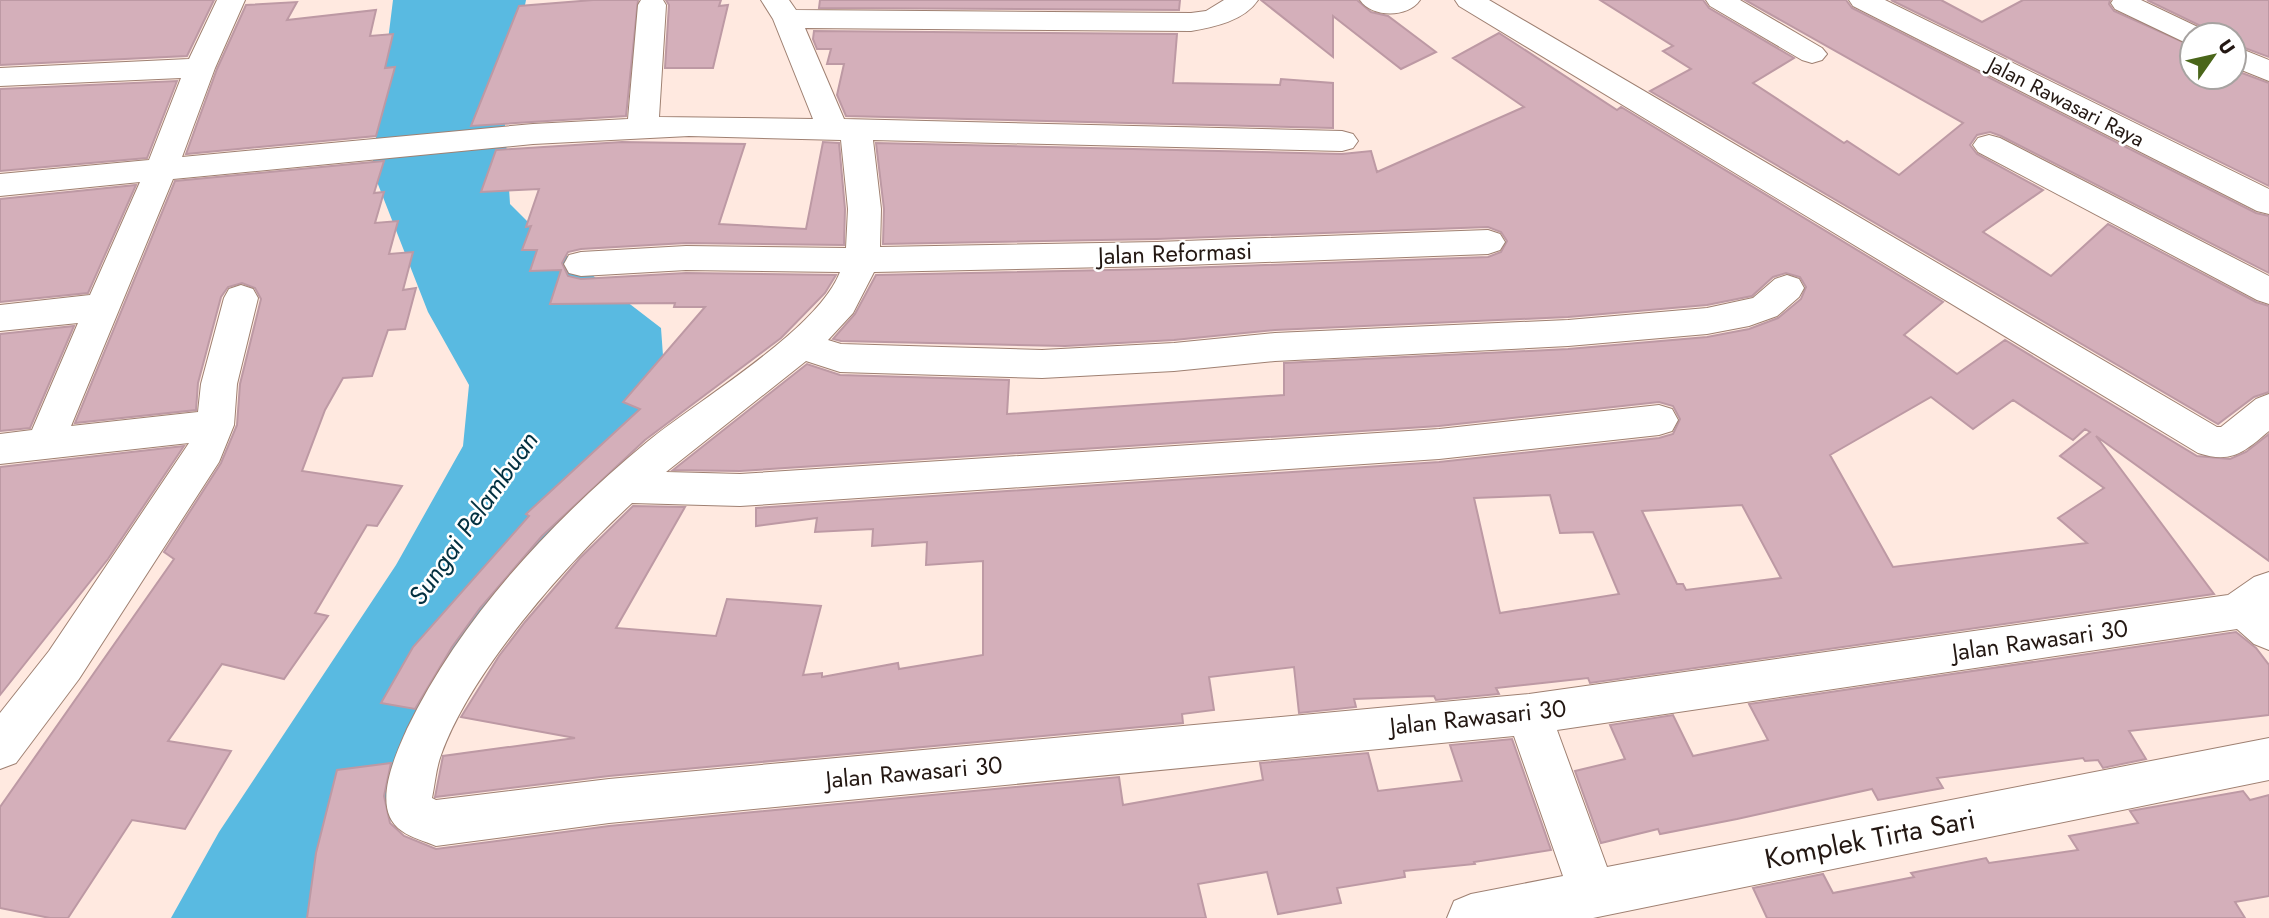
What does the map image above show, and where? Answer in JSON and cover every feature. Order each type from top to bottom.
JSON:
[{"type":"street","points":[[45,443],[162,168],[200,68],[232,0]]},
{"type":"street","points":[[781,9],[1191,22],[1214,18],[1244,0]]},
{"type":"street","points":[[1374,0],[1391,6],[1406,0]]},
{"type":"street","points":[[1469,0],[2211,442],[2229,442],[2269,409]]},
{"type":"street","points":[[1720,0],[1812,54]]},
{"type":"street","name":"Jalan Rawasari Raya","points":[[1863,0],[2269,203]]},
{"type":"street","points":[[2125,3],[2178,28]]},
{"type":"street","points":[[643,129],[652,5]]},
{"type":"street","name":"Jalan Rawasari 30","points":[[781,9],[844,128],[863,216],[862,260],[847,296],[801,345],[679,437],[624,486],[537,572],[460,674],[429,730],[408,785],[408,804],[417,816],[436,823],[623,800],[1529,714],[2260,610]]},
{"type":"street","points":[[2248,62],[2269,72]]},
{"type":"street","points":[[0,77],[200,68]]},
{"type":"street","points":[[0,185],[533,134],[690,126],[1342,141]]},
{"type":"street","points":[[1989,145],[2269,291]]},
{"type":"street","name":"Jalan Reformasi","points":[[580,264],[686,258],[862,260],[1157,254],[1488,242]]},
{"type":"street","points":[[801,345],[840,358],[870,360],[1042,364],[1161,358],[1275,346],[1567,333],[1707,321],[1730,318],[1765,307],[1787,288]]},
{"type":"street","points":[[0,748],[71,654],[205,452],[215,425],[219,384],[241,298]]},
{"type":"street","points":[[0,318],[103,307]]},
{"type":"street","points":[[624,486],[740,490],[1439,444],[1659,420]]},
{"type":"street","points":[[0,449],[215,425]]},
{"type":"street","points":[[1529,714],[1593,894]]},
{"type":"street","name":"Komplek Tirta Sari","points":[[1471,918],[2269,759]]},
{"type":"water","name":"Sungai Pelambuan","points":[[393,0],[526,0],[504,110],[510,204],[544,238],[661,328],[667,411],[609,474],[468,640],[401,781],[364,918],[171,918],[219,832],[396,565],[463,446],[469,385],[428,312],[372,169]]},
{"type":"building","points":[[0,0],[214,0],[187,56],[0,65]]},
{"type":"building","points":[[593,0],[638,0],[626,116],[471,126],[519,6]]},
{"type":"building","points":[[666,0],[721,0],[719,6],[728,5],[713,68],[665,68],[669,5]]},
{"type":"building","points":[[820,0],[1180,0],[1179,10],[819,8]]},
{"type":"building","points":[[1261,0],[1357,0],[1371,12],[1388,16],[1436,52],[1401,69],[1333,16],[1333,57]]},
{"type":"building","points":[[1600,0],[1703,0],[1709,8],[1794,58],[1753,83],[1844,143],[1847,141],[1899,175],[1963,123],[1745,0],[1846,0],[1852,8],[2256,213],[2269,216],[2269,273],[2001,136],[1990,132],[1977,135],[1970,145],[1977,154],[2043,190],[1983,232],[2051,276],[2108,224],[2256,302],[2269,306],[2269,392],[2254,397],[2218,424],[1650,91],[1691,69],[1663,51],[1673,46]]},
{"type":"building","points":[[1891,0],[1941,0],[1982,22],[2023,0],[2110,0],[2109,4],[2114,11],[2178,40],[2178,91],[2248,91],[2248,75],[2269,83],[2269,186]]},
{"type":"building","points":[[2147,0],[2269,0],[2269,57],[2248,49],[2248,21],[2191,21]]},
{"type":"building","points":[[297,2],[287,20],[376,10],[370,36],[393,34],[385,68],[395,67],[376,136],[186,154],[217,69],[246,5]]},
{"type":"building","points":[[814,31],[1177,34],[1173,83],[1280,85],[1281,79],[1333,83],[1333,128],[846,116],[837,95],[844,64],[827,64],[831,49],[817,49],[813,39]]},
{"type":"building","points":[[1499,33],[1617,110],[1621,107],[1943,302],[1904,335],[1957,374],[2005,340],[2197,456],[2230,459],[2246,452],[2269,434],[2269,561],[2096,436],[2214,594],[1590,683],[1588,678],[1496,688],[1499,694],[1436,700],[1434,696],[1354,699],[1356,707],[1299,713],[1294,667],[1209,677],[1214,710],[1182,714],[1183,723],[609,776],[435,797],[443,756],[575,738],[461,717],[499,656],[525,622],[580,558],[633,506],[685,507],[616,628],[716,636],[727,599],[821,606],[803,675],[822,673],[822,677],[898,663],[899,669],[983,655],[983,561],[926,565],[927,542],[872,546],[873,529],[815,532],[817,518],[756,526],[756,508],[1439,462],[1659,438],[1673,434],[1680,419],[1673,406],[1659,402],[1439,426],[740,471],[673,470],[807,364],[840,375],[1009,380],[1007,414],[1284,395],[1284,363],[1568,349],[1707,337],[1749,329],[1778,318],[1801,299],[1806,287],[1800,277],[1786,273],[1773,277],[1752,296],[1707,305],[1568,317],[1275,330],[1174,340],[1065,346],[833,339],[855,314],[876,275],[1157,269],[1488,257],[1501,252],[1507,241],[1501,232],[1488,227],[1157,239],[883,244],[884,209],[876,143],[1342,154],[1371,151],[1377,172],[1524,107],[1453,58]],"holes":[[[1931,397],[1973,429],[2013,400],[2073,440],[2085,429],[2090,432],[2060,456],[2104,488],[2058,518],[2087,543],[1893,567],[1830,455]],[[1550,495],[1560,533],[1593,532],[1619,594],[1500,613],[1474,498]],[[1742,505],[1781,578],[1686,590],[1683,584],[1677,584],[1642,511]]]},
{"type":"building","points":[[177,81],[147,158],[0,171],[0,89]]},
{"type":"building","points":[[622,142],[745,144],[719,224],[806,229],[823,142],[839,143],[845,209],[844,245],[686,243],[581,249],[568,252],[562,263],[568,276],[581,279],[686,273],[836,275],[825,293],[781,338],[645,440],[542,536],[480,608],[452,647],[415,709],[381,703],[413,647],[529,516],[526,514],[640,409],[623,402],[705,307],[674,307],[675,303],[550,304],[561,270],[530,271],[537,250],[522,250],[531,226],[526,227],[539,189],[481,192],[496,150]]},
{"type":"building","points":[[384,161],[374,193],[384,192],[375,223],[398,221],[389,254],[413,252],[403,290],[416,288],[405,329],[388,330],[372,376],[343,378],[325,410],[302,471],[402,486],[377,526],[367,525],[315,613],[328,616],[284,679],[222,664],[168,741],[231,751],[185,829],[132,820],[68,918],[50,918],[0,908],[0,807],[174,559],[164,552],[221,463],[237,425],[240,384],[261,299],[255,288],[242,283],[228,287],[221,297],[198,383],[196,410],[75,423],[175,181]]},
{"type":"building","points":[[136,185],[88,293],[0,302],[0,199]]},
{"type":"building","points":[[74,326],[30,428],[0,431],[0,334]]},
{"type":"building","points":[[184,446],[108,559],[0,695],[0,467]]},
{"type":"building","points":[[2236,632],[2256,648],[2269,665],[2269,715],[2129,731],[2146,759],[2103,768],[2098,760],[2085,761],[2083,758],[1937,778],[1943,788],[1878,800],[1872,789],[1737,819],[1660,834],[1658,829],[1601,843],[1575,771],[1625,759],[1610,725],[1673,715],[1693,756],[1768,740],[1749,704]]},
{"type":"building","points":[[1512,739],[1551,850],[1474,862],[1475,864],[1404,871],[1405,877],[1337,888],[1341,903],[1278,914],[1267,872],[1198,884],[1206,918],[307,918],[316,853],[337,770],[391,763],[384,796],[390,823],[404,836],[436,849],[609,826],[1119,777],[1123,805],[1263,780],[1260,763],[1368,753],[1378,791],[1462,781],[1450,745]]},
{"type":"building","points":[[2243,791],[2250,800],[2269,795],[2269,896],[2235,902],[2245,918],[1767,918],[1753,888],[1823,874],[1833,893],[1914,877],[1911,873],[1986,858],[1989,863],[2078,850],[2069,836],[2138,823],[2130,811]]}]
